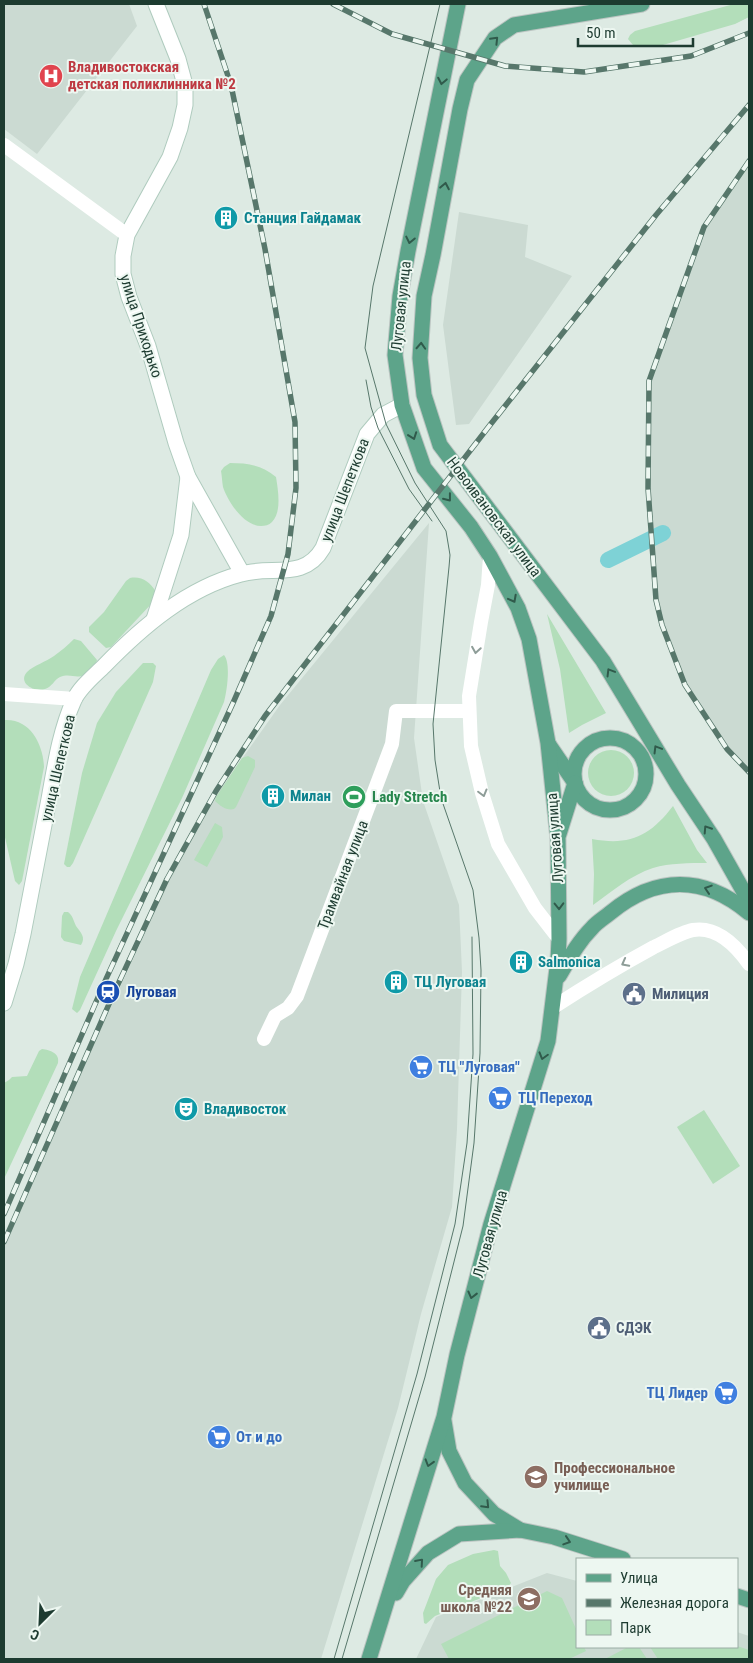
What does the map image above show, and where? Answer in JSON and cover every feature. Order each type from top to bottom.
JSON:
[{"type":"main road","name":"улица Приходько","points":[[156,4],[178,60],[185,85],[185,105],[180,128],[170,157],[127,235],[122,274],[148,346],[176,443],[188,476],[242,573]]},
{"type":"main road","name":"Луговая улица","points":[[369,1659],[444,1417],[459,1347],[491,1224],[548,1041],[559,939],[558,840],[548,743],[529,639],[518,608],[490,556],[471,527],[424,468],[402,405],[395,355],[400,296],[458,4]]},
{"type":"main road","name":"Новоивановская улица","points":[[642,4],[514,25],[495,38],[467,80],[424,296],[420,358],[424,395],[440,445],[592,645],[678,785],[714,839],[749,901]]},
{"type":"main road","name":"улица Шепеткова","points":[[4,1003],[20,949],[62,735],[75,699],[103,666],[154,620],[183,599],[242,573],[303,567],[317,559],[367,434],[383,414],[402,405]]},
{"type":"main road","name":"улица Приходько","points":[[154,620],[181,535],[188,476]]},
{"type":"main road","points":[[548,743],[583,797],[595,807],[603,810],[619,809],[633,802],[643,789],[646,774],[635,713]]},
{"type":"main road","points":[[558,840],[575,783],[576,764],[580,756],[593,743],[602,739],[612,738],[630,744],[642,758],[678,785]]},
{"type":"main road","points":[[555,983],[572,953],[592,927],[623,902],[643,892],[664,885],[702,886],[718,892],[740,905],[749,913]]},
{"type":"main road","points":[[444,1417],[449,1451],[465,1484],[494,1514],[520,1530]]},
{"type":"main road","points":[[383,1617],[403,1581],[428,1552],[459,1534],[520,1530],[554,1537],[620,1558]]},
{"type":"street","points":[[4,145],[127,235]]},
{"type":"street","points":[[490,556],[488,585],[473,668],[469,711],[474,755],[482,793],[498,844],[535,908],[559,939]]},
{"type":"street","points":[[4,694],[75,699]]},
{"type":"street","name":"Трамвайная улица","points":[[264,1039],[275,1016],[288,1008],[296,996],[392,744],[396,711],[469,711]]},
{"type":"street","points":[[552,1008],[608,972],[668,940],[693,930],[711,932],[726,940],[734,945],[749,964]]},
{"type":"shaded area","name":"Владивостокская детская поликлинника №2","points":[[4,4],[129,4],[137,26],[37,154],[4,129]]},
{"type":"shaded area","points":[[749,161],[749,772],[727,749],[685,685],[662,625],[656,600],[648,488],[649,381],[704,227]]},
{"type":"shaded area","points":[[459,212],[528,225],[525,257],[572,276],[469,424],[456,425],[443,325]]},
{"type":"shaded area","points":[[429,523],[414,738],[423,801],[459,905],[462,972],[457,1129],[452,1207],[421,1314],[398,1408],[321,1659],[4,1659],[4,1244],[170,879],[210,804],[280,705]]},
{"type":"shaded area","name":"Средняя школа №22","points":[[547,1573],[576,1581],[576,1648],[738,1648],[738,1632],[749,1636],[749,1659],[416,1659],[436,1617]]},
{"type":"green space","points":[[734,4],[749,4],[749,17],[735,24],[656,47],[633,45],[628,39],[635,31]]},
{"type":"green space","points":[[230,463],[254,466],[276,477],[278,507],[275,518],[270,524],[265,526],[255,525],[243,518],[233,506],[223,487],[221,471]]},
{"type":"green space","points":[[130,578],[145,580],[151,585],[156,592],[154,601],[111,647],[106,648],[89,632],[89,627],[104,612]]},
{"type":"green space","points":[[547,614],[606,713],[569,733],[560,669]]},
{"type":"green space","points":[[74,639],[81,641],[97,660],[95,665],[83,675],[60,677],[45,689],[37,690],[28,686],[24,680],[27,672],[54,656]]},
{"type":"green space","points":[[224,655],[228,670],[224,702],[182,798],[77,1013],[72,1009],[80,977],[211,670],[218,659]]},
{"type":"green space","points":[[143,663],[153,663],[156,666],[153,682],[73,863],[70,867],[67,867],[64,864],[82,773],[97,723],[116,692]]},
{"type":"green space","points":[[4,720],[21,723],[28,728],[38,741],[44,767],[22,881],[19,885],[15,881],[4,833]]},
{"type":"green space","points":[[611,750],[624,754],[630,760],[634,773],[630,786],[624,792],[611,796],[598,792],[592,786],[588,773],[592,760],[598,754]]},
{"type":"green space","points":[[248,756],[255,760],[255,767],[236,807],[234,809],[224,808],[215,801],[216,797],[242,758]]},
{"type":"green space","points":[[673,806],[697,850],[707,863],[673,864],[653,868],[629,879],[593,905],[592,839],[617,841],[628,840],[638,836],[656,825]]},
{"type":"green space","points":[[215,823],[222,827],[223,837],[207,867],[194,860]]},
{"type":"green space","points":[[64,912],[68,912],[71,915],[82,935],[81,945],[64,941],[61,937],[62,916]]},
{"type":"green space","points":[[42,1049],[56,1054],[58,1063],[4,1179],[4,1083],[12,1077],[27,1076],[39,1051]]},
{"type":"green space","points":[[704,1110],[740,1166],[713,1184],[677,1127]]},
{"type":"green space","points":[[498,1551],[500,1566],[511,1583],[507,1588],[435,1616],[426,1624],[424,1623],[423,1613],[436,1579],[448,1565],[473,1554]]},
{"type":"green space","points":[[547,1591],[562,1598],[576,1629],[576,1648],[584,1648],[586,1651],[569,1659],[449,1659],[441,1644]]},
{"type":"green space","points":[[738,1646],[749,1650],[749,1659],[658,1659],[651,1648],[738,1648]]},
{"type":"green space","points":[[626,1648],[640,1648],[647,1659],[605,1659]]},
{"type":"waterway","points":[[608,560],[663,533]]},
{"type":"tram line","points":[[342,1659],[425,1377],[463,1226],[474,1143],[480,1053],[481,970],[473,890],[441,798],[435,760],[433,724],[450,555],[446,531],[415,483],[386,424],[365,348],[373,286],[440,4]]},
{"type":"tram line","points":[[366,380],[371,407],[378,428],[409,489],[432,521]]},
{"type":"tram line","points":[[334,1659],[417,1374],[455,1224],[467,1143],[473,1054],[472,937]]},
{"type":"railway","points":[[4,1214],[106,979],[271,616],[288,554],[296,488],[295,422],[265,249],[231,85],[204,4]]},
{"type":"railway","points":[[333,4],[392,34],[505,66],[584,72],[691,56],[749,33]]},
{"type":"railway","points":[[4,1242],[113,995],[167,879],[216,791],[265,716],[490,425],[656,215],[749,105]]},
{"type":"railway","points":[[749,161],[704,227],[649,381],[648,488],[656,600],[662,625],[685,685],[727,749],[749,772]]},
{"type":"place","name":"Владивостокская детская поликлинника №2","points":[[51,76]]},
{"type":"place","name":"Станция Гайдамак","points":[[226,218]]},
{"type":"place","name":"Милан","points":[[273,796]]},
{"type":"place","name":"Lady Stretch","points":[[354,797]]},
{"type":"place","name":"Salmonica","points":[[521,962]]},
{"type":"place","name":"ТЦ Луговая","points":[[396,982]]},
{"type":"place","name":"Луговая","points":[[108,992]]},
{"type":"place","name":"Милиция","points":[[634,994]]},
{"type":"place","name":"ТЦ \"Луговая\"","points":[[421,1067]]},
{"type":"place","name":"ТЦ Переход","points":[[500,1098]]},
{"type":"place","name":"Владивосток","points":[[186,1109]]},
{"type":"place","name":"СДЭК","points":[[599,1328]]},
{"type":"place","name":"ТЦ Лидер","points":[[726,1393]]},
{"type":"place","name":"От и до","points":[[219,1437]]},
{"type":"place","name":"Профессиональное училище","points":[[536,1477]]},
{"type":"place","name":"Средняя школа №22","points":[[529,1599]]}]
